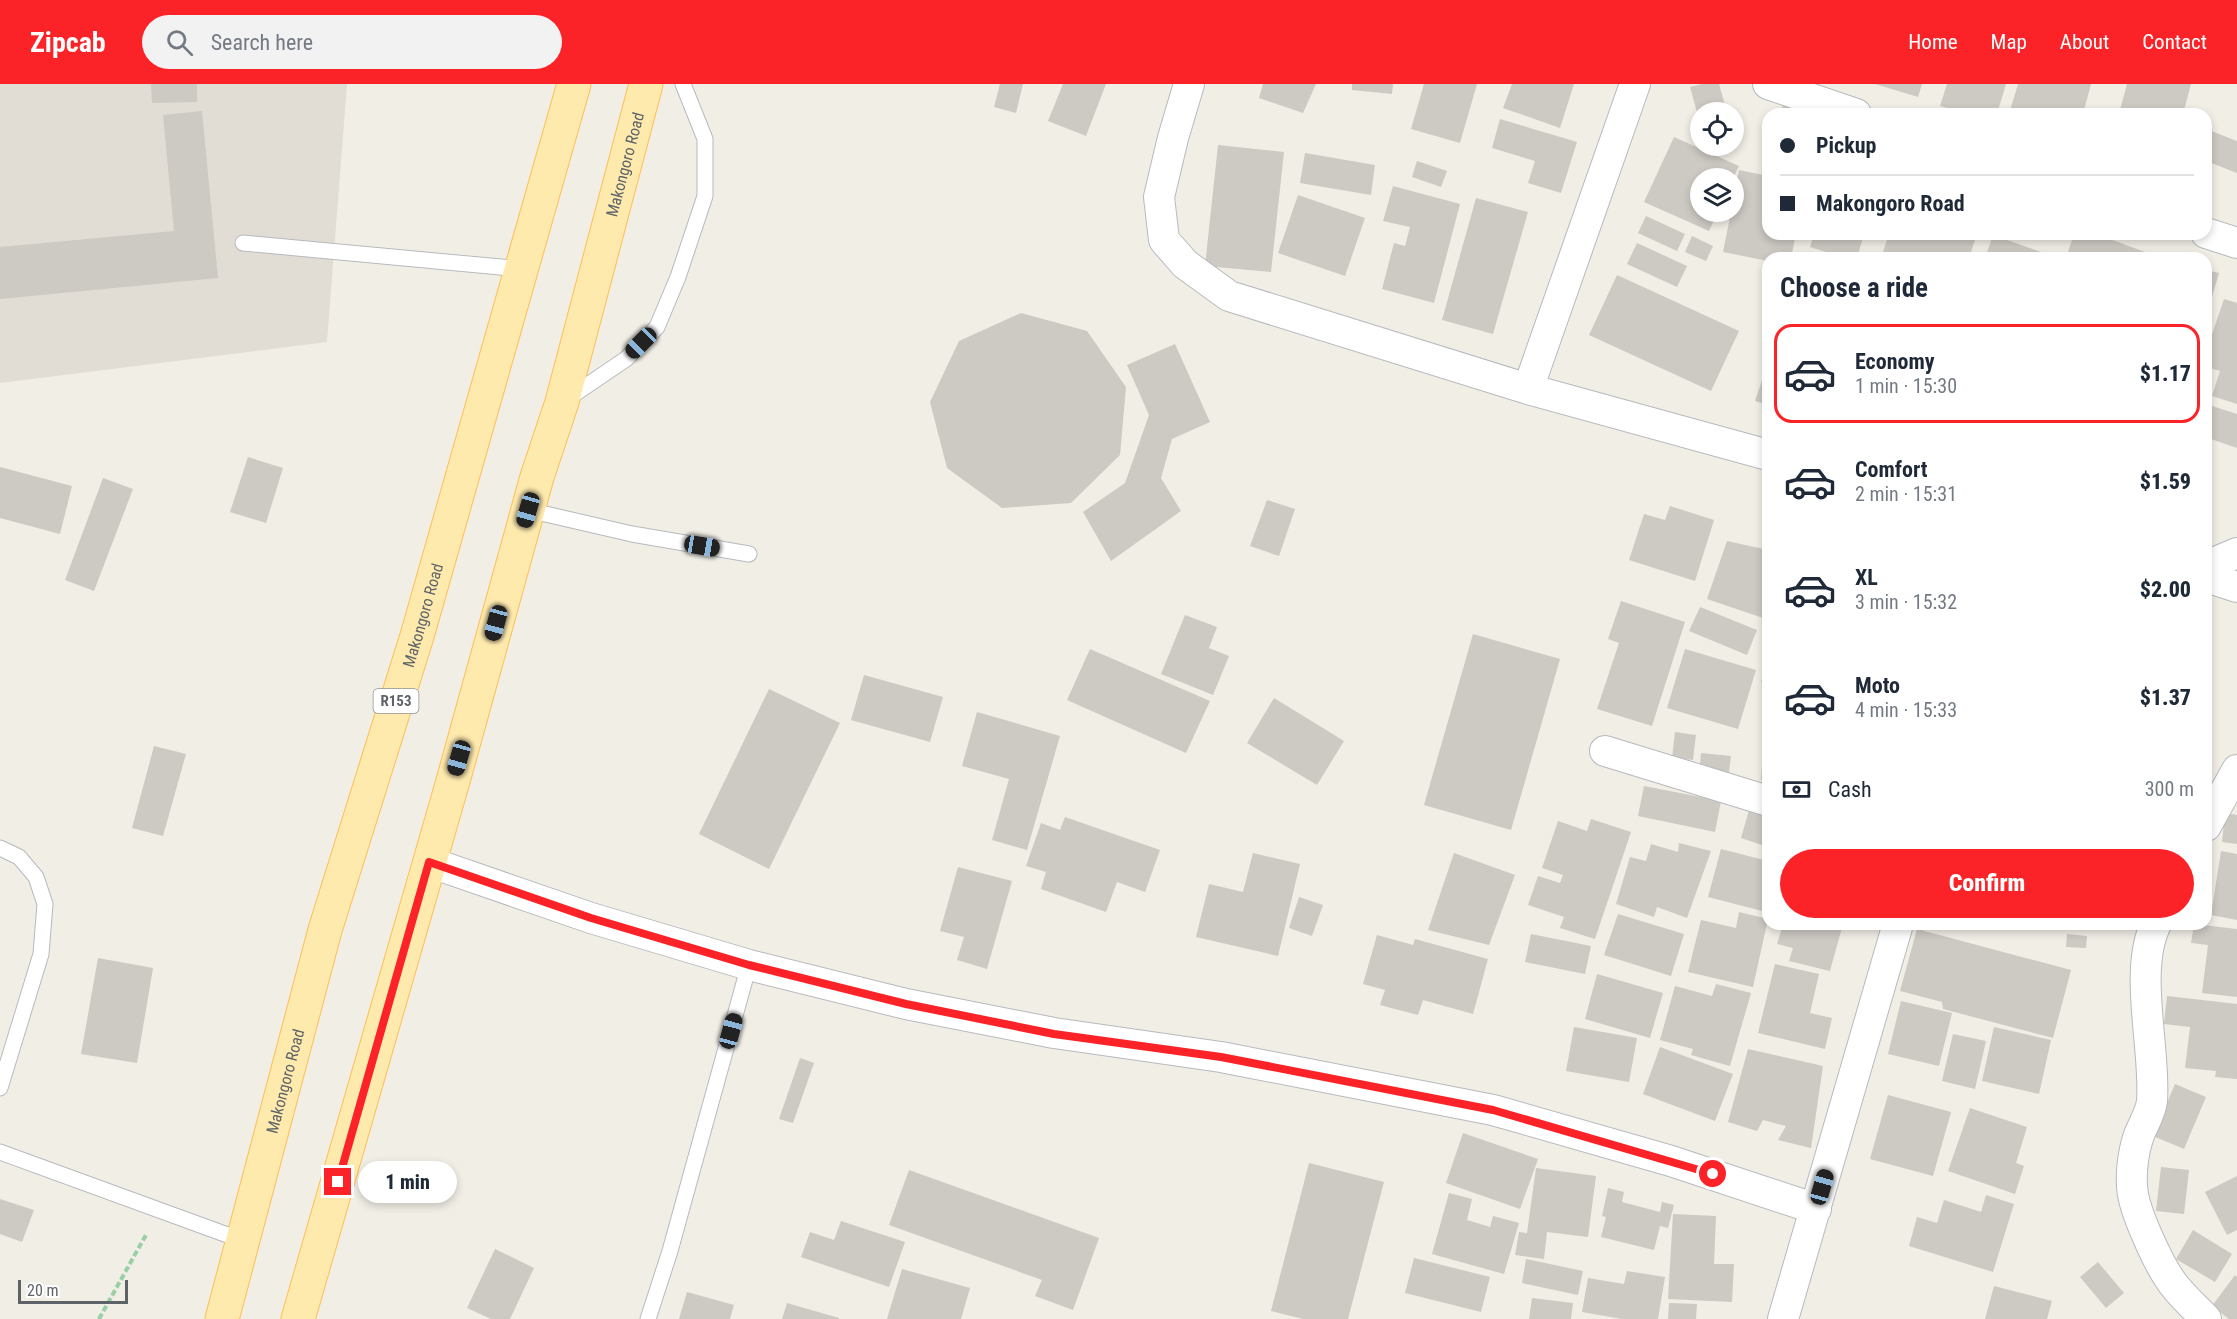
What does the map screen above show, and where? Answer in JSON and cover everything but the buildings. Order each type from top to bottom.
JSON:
[{"type":"main road","name":"Makongoro Road","points":[[222,1319],[325,930],[417,636],[574,84]]},
{"type":"main road","name":"Makongoro Road","points":[[298,1319],[528,510],[562,402],[646,84]]},
{"type":"street","points":[[1189,84],[1159,197],[1164,240],[1185,264],[1229,296],[1528,389],[1762,454]]},
{"type":"street","points":[[1528,389],[1635,84]]},
{"type":"street","points":[[1768,84],[1838,108]]},
{"type":"street","points":[[2212,235],[2237,243]]},
{"type":"street","points":[[2212,563],[2237,553]]},
{"type":"street","points":[[2212,579],[2237,587]]},
{"type":"street","points":[[1605,751],[1762,799]]},
{"type":"street","points":[[2212,815],[2237,770]]},
{"type":"street","points":[[429,862],[591,918],[749,965],[906,1004],[1054,1034],[1221,1057],[1493,1110],[1671,1161],[1816,1209]]},
{"type":"street","points":[[1783,1319],[1896,930]]},
{"type":"street","points":[[2153,930],[2146,966],[2146,1012],[2152,1067],[2151,1104],[2138,1139],[2133,1172],[2134,1202],[2169,1279],[2206,1319]]},
{"type":"lane","points":[[562,402],[626,358],[657,327],[678,277],[705,196],[705,139],[683,84]]},
{"type":"lane","points":[[243,243],[522,269]]},
{"type":"lane","points":[[528,510],[632,534],[749,554]]},
{"type":"lane","points":[[0,848],[19,856],[36,877],[45,904],[41,954],[0,1088]]},
{"type":"lane","points":[[648,1319],[670,1251],[749,965]]},
{"type":"lane","points":[[0,1152],[159,1212],[244,1241]]},
{"type":"path","points":[[99,1319],[159,1212]]},
{"type":"shaded area","points":[[0,84],[347,84],[327,342],[0,383]]},
{"type":"route","points":[[338,1182],[429,862],[591,918],[749,965],[906,1004],[1054,1034],[1221,1057],[1493,1110],[1713,1174]]}]
